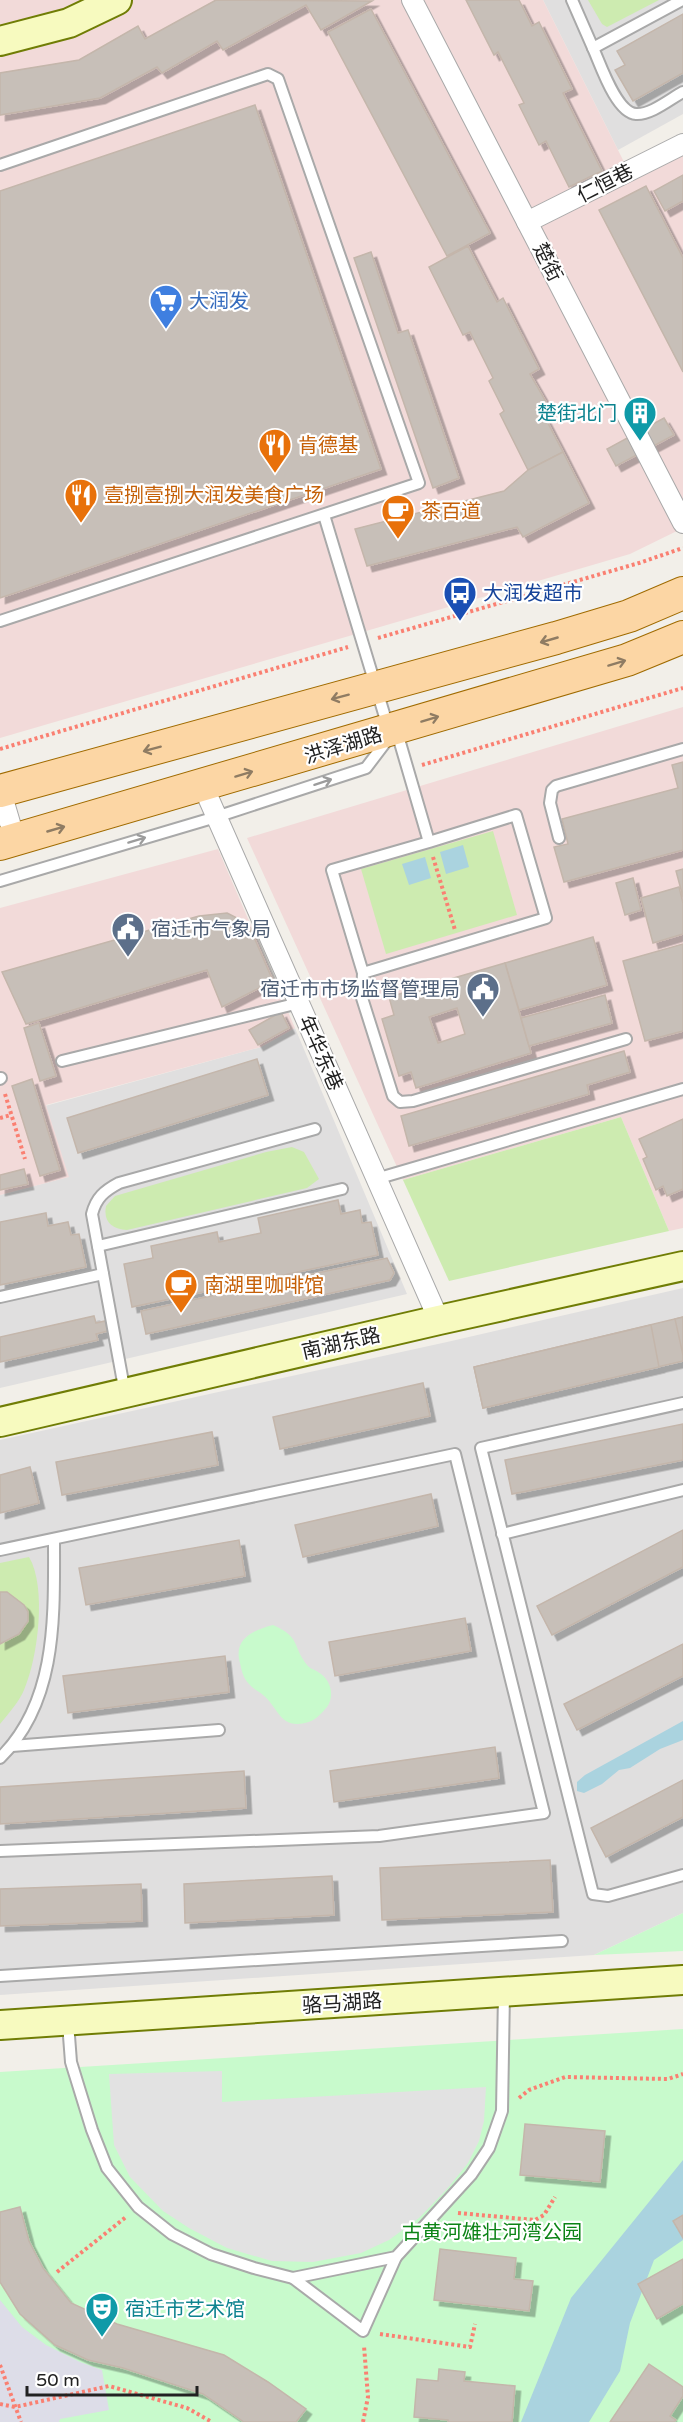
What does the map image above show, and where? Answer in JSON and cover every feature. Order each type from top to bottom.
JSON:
[{"type":"main road","points":[[0,790],[629,616],[683,593]]},
{"type":"main road","name":"洪泽湖路","points":[[8,842],[627,660],[683,637]]},
{"type":"street","points":[[0,41],[69,23],[117,0]]},
{"type":"street","name":"楚街","points":[[412,0],[683,523]]},
{"type":"street","name":"仁恒巷","points":[[527,222],[683,144]]},
{"type":"street","name":"年华东巷","points":[[203,786],[439,1320]]},
{"type":"street","points":[[0,790],[8,842]]},
{"type":"street","name":"南湖东路","points":[[0,1422],[683,1266]]},
{"type":"street","name":"骆马湖路","points":[[0,2025],[683,1980]]},
{"type":"lane","points":[[572,0],[618,102],[628,111],[635,114],[647,112],[683,92]]},
{"type":"lane","points":[[593,48],[682,0]]},
{"type":"lane","points":[[0,165],[268,74],[278,79],[419,483],[0,621]]},
{"type":"lane","points":[[324,515],[377,687],[429,842]]},
{"type":"lane","points":[[0,881],[216,817],[366,768],[392,730]]},
{"type":"lane","points":[[559,838],[550,803],[552,790],[556,786],[683,749]]},
{"type":"lane","points":[[363,972],[546,918],[516,815],[333,870],[363,972],[362,998],[393,1096],[400,1102],[413,1101],[626,1039]]},
{"type":"lane","points":[[62,1061],[299,1003]]},
{"type":"lane","points":[[376,1179],[683,1089]]},
{"type":"lane","points":[[125,1394],[92,1214],[95,1200],[119,1183],[315,1129]]},
{"type":"lane","points":[[98,1246],[342,1189]]},
{"type":"lane","points":[[0,1297],[103,1274]]},
{"type":"lane","points":[[683,1403],[481,1448],[593,1894],[608,1896],[683,1875]]},
{"type":"lane","points":[[0,1550],[455,1454],[544,1813],[379,1836],[0,1851]]},
{"type":"lane","points":[[502,1534],[683,1490]]},
{"type":"lane","points":[[0,1758],[12,1746],[25,1726],[41,1690],[49,1656],[54,1607],[54,1540]]},
{"type":"lane","points":[[12,1746],[219,1730]]},
{"type":"lane","points":[[0,1976],[562,1941]]},
{"type":"lane","points":[[68,2020],[72,2062],[92,2130],[107,2168],[138,2207],[172,2234],[211,2254],[293,2278],[363,2331],[396,2257],[471,2175],[489,2148],[502,2110],[504,1993]]},
{"type":"lane","points":[[293,2278],[396,2257]]},
{"type":"path","points":[[0,748],[639,563],[683,548]]},
{"type":"path","points":[[429,842],[459,944]]},
{"type":"path","points":[[0,1078],[25,1159]]},
{"type":"path","points":[[0,1118],[11,1115]]},
{"type":"path","points":[[502,2110],[529,2090],[565,2077],[668,2079],[683,2074]]},
{"type":"path","points":[[437,2211],[535,2220],[544,2215],[555,2197]]},
{"type":"path","points":[[57,2272],[138,2207]]},
{"type":"path","points":[[363,2422],[368,2397],[363,2331],[470,2347],[475,2324]]},
{"type":"path","points":[[0,2365],[21,2422]]},
{"type":"path","points":[[0,2404],[15,2407],[109,2386],[187,2408],[212,2422]]},
{"type":"shaded area","points":[[0,0],[543,0],[632,178],[683,151],[683,528],[630,554],[0,738]]},
{"type":"shaded area","points":[[543,0],[683,0],[683,114],[618,150]]},
{"type":"shaded area","name":"宿迁市市场监督管理局","points":[[683,707],[683,1228],[669,1231],[621,1117],[403,1180],[247,838]]},
{"type":"shaded area","name":"宿迁市气象局","points":[[218,849],[295,1028],[261,1047],[46,1105],[69,1177],[0,1195],[0,908]]},
{"type":"shaded area","points":[[295,1028],[407,1294],[0,1388],[0,1195],[68,1177],[45,1106],[261,1047]]},
{"type":"shaded area","points":[[683,1288],[683,1913],[594,1955],[0,1995],[0,1440]]},
{"type":"shaded area","points":[[222,2071],[222,2102],[486,2087],[484,2121],[479,2141],[468,2163],[419,2218],[389,2240],[361,2253],[313,2262],[272,2261],[227,2248],[163,2211],[130,2177],[114,2145],[109,2074]]},
{"type":"shaded area","points":[[0,2300],[22,2327],[46,2345],[102,2370],[109,2410],[60,2419],[59,2422],[0,2422]]},
{"type":"green space","points":[[588,0],[659,0],[607,27],[602,24]]},
{"type":"green space","points":[[493,831],[517,915],[386,954],[361,869]]},
{"type":"green space","points":[[621,1117],[669,1231],[449,1281],[403,1180]]},
{"type":"green space","points":[[292,1147],[304,1152],[319,1179],[307,1188],[127,1230],[113,1226],[107,1220],[106,1206],[115,1196],[266,1152]]},
{"type":"green space","points":[[29,1557],[35,1570],[39,1604],[33,1660],[24,1690],[0,1724],[0,1563]]},
{"type":"green space","points":[[273,1625],[292,1638],[307,1665],[329,1683],[331,1698],[327,1707],[309,1722],[297,1724],[285,1720],[245,1679],[239,1655],[242,1642],[252,1633]]},
{"type":"green space","points":[[683,1913],[683,1951],[594,1955]]},
{"type":"green space","name":"古黄河雄壮河湾公园","points":[[683,2029],[683,2422],[0,2422],[0,2072]]},
{"type":"water","points":[[463,845],[469,867],[446,874],[440,852]]},
{"type":"water","points":[[425,857],[431,878],[409,885],[402,864]]},
{"type":"water","points":[[683,1721],[683,1740],[660,1749],[630,1768],[619,1770],[602,1784],[584,1793],[577,1791],[577,1782],[585,1775]]},
{"type":"water","points":[[683,2160],[683,2240],[654,2260],[630,2323],[620,2371],[589,2422],[521,2422],[571,2298]]},
{"type":"building","points":[[216,0],[372,1],[321,30],[306,5],[223,50],[217,41],[162,73],[157,67],[100,98],[0,115],[0,73],[79,60],[138,26],[145,39]]},
{"type":"building","points":[[466,0],[519,0],[532,26],[539,22],[572,89],[563,93],[602,171],[569,187],[546,141],[539,145],[519,105],[524,103],[498,52],[494,55]]},
{"type":"building","points":[[371,9],[490,233],[447,256],[328,32]]},
{"type":"building","points":[[683,14],[683,73],[633,101],[615,70],[625,65],[617,51]]},
{"type":"building","name":"大润发","points":[[255,105],[381,469],[0,598],[0,191]]},
{"type":"building","points":[[683,175],[683,201],[665,211],[654,191]]},
{"type":"building","points":[[646,186],[683,258],[683,372],[599,210]]},
{"type":"building","points":[[468,246],[497,302],[503,298],[539,369],[530,374],[546,402],[539,406],[563,452],[528,470],[500,414],[504,411],[489,381],[493,378],[470,332],[463,335],[429,267]]},
{"type":"building","points":[[371,252],[398,333],[408,330],[459,478],[433,488],[354,258]]},
{"type":"building","name":"楚街北门","points":[[664,418],[674,435],[616,466],[607,449]]},
{"type":"building","points":[[563,452],[589,503],[523,537],[517,527],[367,566],[355,529],[504,491],[528,470]]},
{"type":"building","points":[[683,762],[683,850],[564,882],[554,847],[568,844],[562,819],[678,788],[672,765]]},
{"type":"building","points":[[683,869],[683,897],[676,871]]},
{"type":"building","points":[[633,878],[641,910],[625,915],[616,883]]},
{"type":"building","points":[[679,887],[683,903],[683,934],[653,943],[641,898]]},
{"type":"building","points":[[227,913],[243,921],[250,928],[273,981],[222,1007],[207,970],[26,1024],[2,972],[199,916]]},
{"type":"building","points":[[593,937],[607,985],[519,1010],[505,963]]},
{"type":"building","points":[[683,944],[683,1031],[645,1041],[623,961]]},
{"type":"building","points":[[505,963],[531,1053],[416,1088],[411,1072],[399,1076],[382,1019],[394,1015],[389,997]],"holes":[[[457,1008],[465,1034],[438,1043],[429,1017]]]},
{"type":"building","points":[[605,995],[612,1023],[529,1046],[521,1018]]},
{"type":"building","points":[[281,1012],[289,1028],[258,1045],[249,1030]]},
{"type":"building","points":[[39,1023],[56,1076],[40,1081],[24,1028]]},
{"type":"building","points":[[624,1051],[630,1072],[587,1085],[589,1094],[409,1146],[401,1116]]},
{"type":"building","points":[[257,1059],[268,1095],[78,1153],[67,1118]]},
{"type":"building","points":[[32,1079],[60,1170],[40,1176],[12,1086]]},
{"type":"building","points":[[683,1119],[683,1189],[667,1196],[663,1186],[656,1190],[643,1159],[647,1157],[639,1139]]},
{"type":"building","points":[[24,1169],[28,1184],[0,1190],[0,1175]]},
{"type":"building","points":[[338,1200],[341,1214],[360,1210],[362,1223],[371,1222],[378,1255],[132,1307],[124,1264],[153,1258],[151,1246],[217,1232],[219,1242],[261,1233],[258,1218]]},
{"type":"building","points":[[46,1213],[48,1226],[68,1222],[71,1235],[79,1234],[86,1267],[0,1285],[0,1222]]},
{"type":"building","points":[[387,1258],[394,1273],[390,1280],[146,1334],[141,1311]]},
{"type":"building","points":[[94,1316],[96,1323],[105,1321],[108,1331],[96,1334],[98,1340],[0,1362],[0,1337]]},
{"type":"building","points":[[683,1317],[683,1361],[483,1408],[474,1367]]},
{"type":"building","points":[[683,1317],[683,1355],[675,1319]]},
{"type":"building","points":[[651,1325],[659,1367],[483,1408],[474,1367]]},
{"type":"building","points":[[423,1383],[430,1416],[280,1449],[273,1417]]},
{"type":"building","points":[[683,1424],[683,1460],[512,1494],[505,1460]]},
{"type":"building","points":[[212,1432],[218,1465],[62,1495],[56,1462]]},
{"type":"building","points":[[30,1467],[39,1503],[0,1513],[0,1475]]},
{"type":"building","points":[[431,1494],[438,1526],[303,1557],[295,1525]]},
{"type":"building","points":[[683,1530],[683,1567],[552,1635],[537,1606]]},
{"type":"building","points":[[239,1540],[245,1576],[86,1605],[79,1568]]},
{"type":"building","points":[[0,1592],[7,1592],[24,1605],[28,1612],[28,1621],[19,1634],[0,1644]]},
{"type":"building","points":[[465,1618],[471,1651],[335,1676],[329,1642]]},
{"type":"building","points":[[683,1644],[683,1676],[577,1730],[564,1704]]},
{"type":"building","points":[[225,1656],[229,1692],[68,1713],[63,1676]]},
{"type":"building","points":[[495,1747],[499,1778],[334,1802],[330,1771]]},
{"type":"building","points":[[244,1771],[246,1808],[0,1824],[0,1787]]},
{"type":"building","points":[[683,1780],[683,1817],[606,1857],[591,1828]]},
{"type":"building","points":[[550,1860],[553,1912],[382,1920],[380,1868]]},
{"type":"building","points":[[332,1876],[334,1915],[185,1923],[184,1884]]},
{"type":"building","points":[[141,1884],[142,1921],[0,1926],[0,1889]]},
{"type":"building","points":[[525,2124],[605,2131],[600,2182],[520,2175]]},
{"type":"building","points":[[20,2207],[29,2241],[43,2268],[71,2303],[117,2324],[224,2355],[306,2409],[296,2422],[244,2422],[203,2394],[123,2368],[88,2360],[55,2345],[20,2314],[0,2282],[0,2212]]},
{"type":"building","points":[[683,2215],[683,2238],[673,2221]]},
{"type":"building","points":[[440,2249],[516,2258],[514,2279],[533,2281],[529,2311],[434,2300]]},
{"type":"building","points":[[683,2259],[683,2304],[657,2319],[638,2284]]},
{"type":"building","points":[[649,2364],[683,2387],[683,2396],[670,2416],[676,2420],[674,2422],[610,2422]]},
{"type":"building","points":[[439,2369],[465,2372],[464,2381],[515,2386],[512,2422],[448,2422],[448,2420],[414,2417],[417,2379],[438,2381]]},
{"type":"place","name":"大润发","points":[[166,330]]},
{"type":"place","name":"楚街北门","points":[[640,442]]},
{"type":"place","name":"肯德基","points":[[275,474]]},
{"type":"place","name":"壹捌壹捌大润发美食广场","points":[[81,524]]},
{"type":"place","name":"茶百道","points":[[398,540]]},
{"type":"place","name":"大润发超市","points":[[460,622]]},
{"type":"place","name":"宿迁市气象局","points":[[128,958]]},
{"type":"place","name":"宿迁市市场监督管理局","points":[[483,1018]]},
{"type":"place","name":"南湖里咖啡馆","points":[[181,1314]]},
{"type":"place","name":"宿迁市艺术馆","points":[[102,2338]]}]
